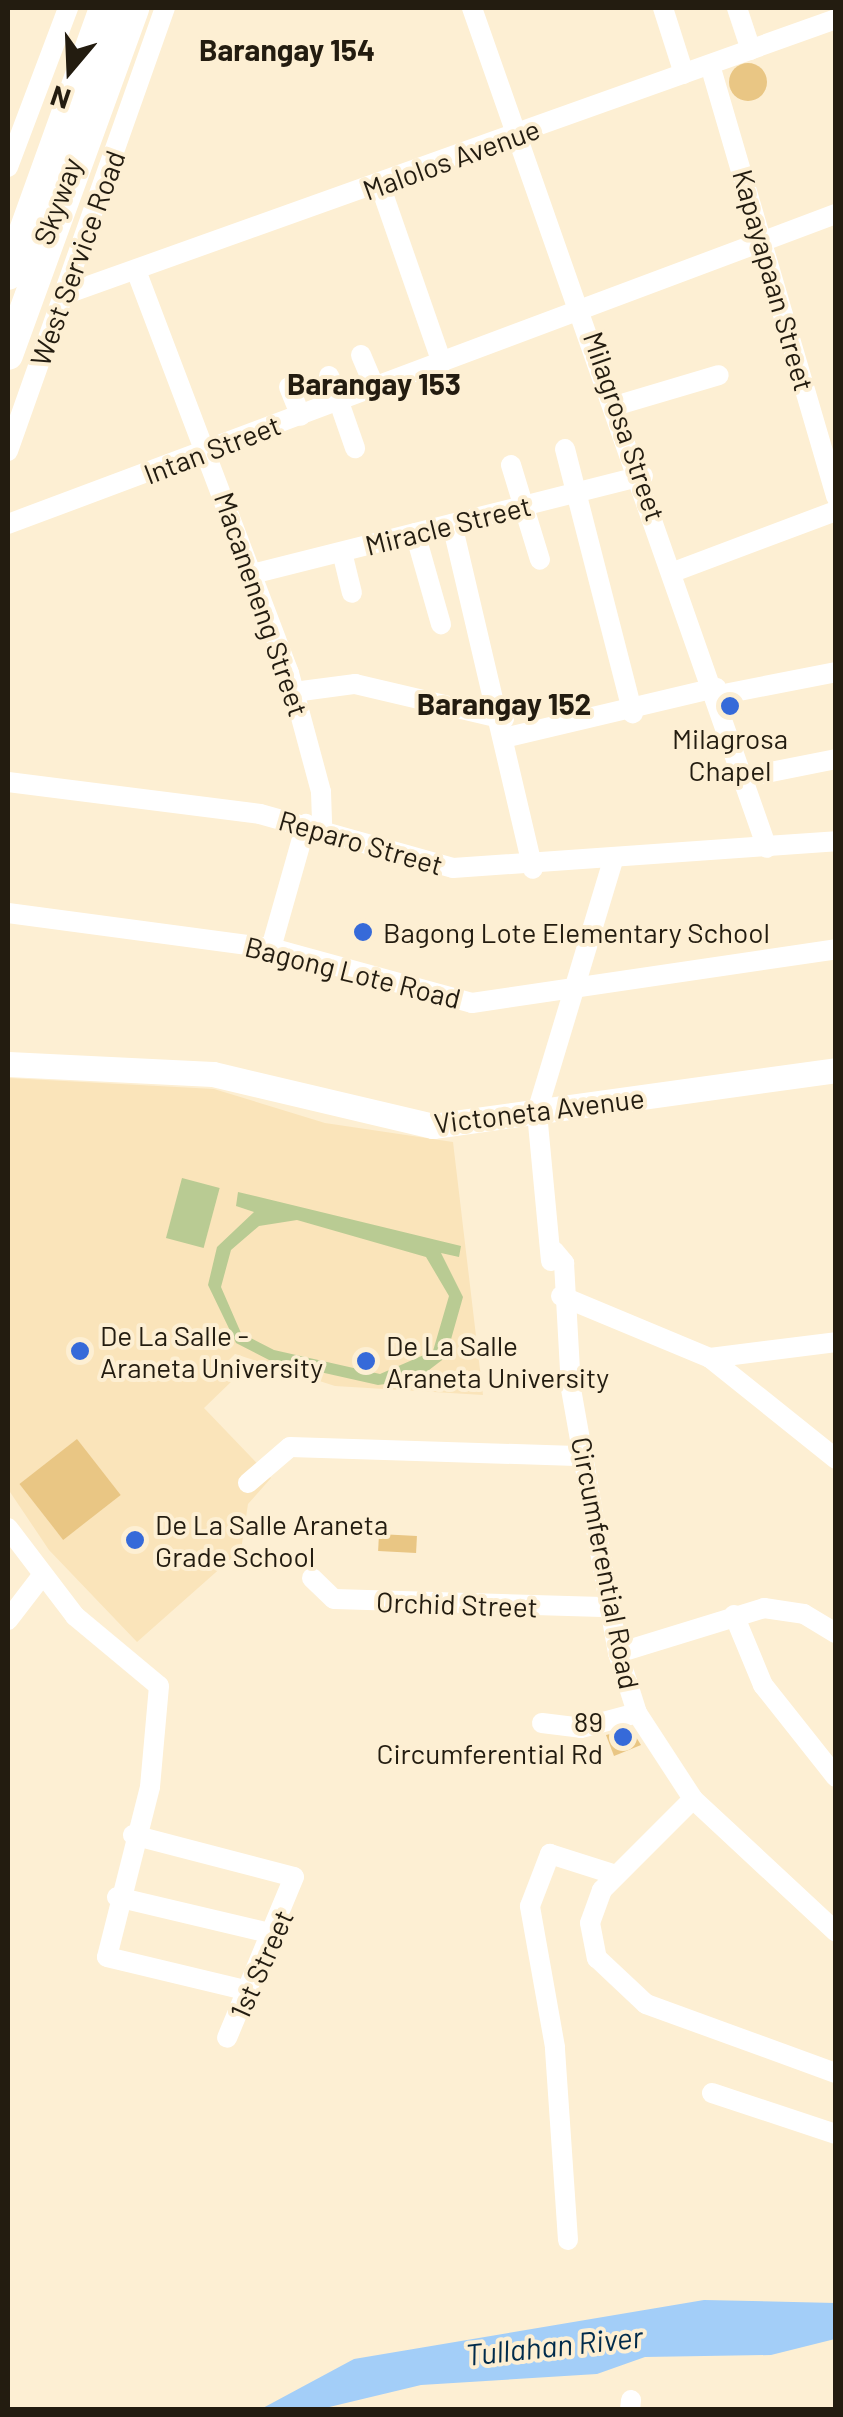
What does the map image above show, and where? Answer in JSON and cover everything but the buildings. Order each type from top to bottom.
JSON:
[{"type":"highway","points":[[8,249],[96,8]]},
{"type":"highway","name":"Skyway","points":[[8,275],[104,8]]},
{"type":"highway","points":[[8,355],[131,8]]},
{"type":"highway","name":"Skyway","points":[[8,337],[131,8]]},
{"type":"main road","name":"Victoneta Avenue","points":[[8,1064],[213,1074],[433,1126],[836,1070]]},
{"type":"street","points":[[8,168],[68,8]]},
{"type":"street","name":"West Service Road","points":[[8,451],[165,8]]},
{"type":"street","name":"Milagrosa Street","points":[[472,8],[522,133],[643,476],[767,848]]},
{"type":"street","points":[[663,8],[684,74]]},
{"type":"street","points":[[737,8],[751,50]]},
{"type":"street","name":"Malolos Avenue","points":[[66,294],[138,273],[751,50],[823,17]]},
{"type":"street","name":"Kapayapaan Street","points":[[710,64],[836,497]]},
{"type":"street","points":[[380,185],[442,362]]},
{"type":"street","name":"Intan Street","points":[[8,524],[836,214]]},
{"type":"street","name":"Macaneneng Street","points":[[138,273],[208,451],[294,692],[314,827]]},
{"type":"street","points":[[362,355],[375,388]]},
{"type":"street","points":[[618,405],[720,374]]},
{"type":"street","points":[[329,376],[355,448]]},
{"type":"street","points":[[289,388],[301,416]]},
{"type":"street","points":[[565,449],[580,492],[633,713]]},
{"type":"street","points":[[511,465],[540,560]]},
{"type":"street","name":"Miracle Street","points":[[252,574],[643,476]]},
{"type":"street","points":[[676,572],[836,511]]},
{"type":"street","points":[[452,524],[506,728],[532,868]]},
{"type":"street","points":[[416,533],[441,624]]},
{"type":"street","points":[[342,552],[352,593]]},
{"type":"street","points":[[294,692],[356,684],[506,728],[633,713],[718,692],[836,672]]},
{"type":"street","points":[[746,777],[836,758]]},
{"type":"street","name":"Reparo Street","points":[[8,782],[314,827],[453,868],[532,868],[836,842]]},
{"type":"street","points":[[271,948],[314,827]]},
{"type":"street","name":"Circumferential Road","points":[[612,862],[579,988],[536,1112],[554,1251],[564,1263],[562,1296],[584,1456],[618,1654],[637,1712],[693,1800],[836,1932]]},
{"type":"street","name":"Bagong Lote Road","points":[[8,912],[271,948],[460,1002],[836,949]]},
{"type":"street","points":[[562,1296],[710,1358],[836,1460]]},
{"type":"street","points":[[710,1358],[836,1342]]},
{"type":"street","points":[[248,1483],[290,1447],[584,1456]]},
{"type":"street","points":[[8,1528],[37,1573],[159,1686],[150,1787],[132,1835],[108,1957],[249,1991]]},
{"type":"street","points":[[8,1564],[37,1573]]},
{"type":"street","points":[[8,1620],[37,1573]]},
{"type":"street","name":"Orchid Street","points":[[312,1578],[334,1599],[611,1606]]},
{"type":"street","points":[[618,1654],[734,1615],[784,1608],[836,1633]]},
{"type":"street","points":[[734,1615],[763,1685],[836,1777]]},
{"type":"street","points":[[542,1723],[582,1728],[637,1712]]},
{"type":"street","points":[[693,1800],[613,1874],[590,1935],[628,1996],[836,2072]]},
{"type":"street","name":"1st Street","points":[[132,1835],[294,1877],[274,1934],[227,2038]]},
{"type":"street","points":[[568,2240],[555,2048],[530,1906],[550,1854],[613,1874]]},
{"type":"street","points":[[117,1897],[274,1934]]},
{"type":"street","points":[[712,2094],[836,2134]]},
{"type":"shaded area","name":"De La Salle Araneta University","points":[[8,1078],[214,1089],[325,1123],[453,1142],[483,1395],[335,1386],[235,1354],[221,1368],[233,1380],[204,1408],[271,1478],[248,1504],[241,1550],[137,1642],[49,1550],[8,1489]]},
{"type":"green space","points":[[182,1178],[220,1188],[204,1248],[166,1238]]},
{"type":"green space","points":[[238,1192],[461,1246],[459,1257],[441,1253],[463,1297],[446,1357],[416,1380],[378,1385],[271,1361],[236,1343],[208,1285],[217,1247],[254,1212],[236,1206]],"holes":[[[297,1220],[426,1257],[449,1296],[433,1351],[380,1374],[274,1350],[241,1333],[221,1287],[231,1250],[259,1226]]]},
{"type":"water","name":"Tullahan River","points":[[704,2300],[835,2303],[835,2339],[771,2355],[645,2357],[597,2374],[421,2385],[321,2409],[261,2409],[354,2359]]},
{"type":"place","name":"Milagrosa Chapel","points":[[730,706]]},
{"type":"place","name":"Bagong Lote Elementary School","points":[[363,932]]},
{"type":"place","name":"De La Salle - Araneta University","points":[[80,1351]]},
{"type":"place","name":"De La Salle Araneta University","points":[[366,1361]]},
{"type":"place","name":"De La Salle Araneta Grade School","points":[[135,1540]]},
{"type":"place","name":"89 Circumferential Rd","points":[[623,1737]]},
{"type":"district","name":"Barangay 154","points":[[287,49]]},
{"type":"district","name":"Barangay 153","points":[[374,383]]},
{"type":"district","name":"Barangay 152","points":[[504,703]]}]
